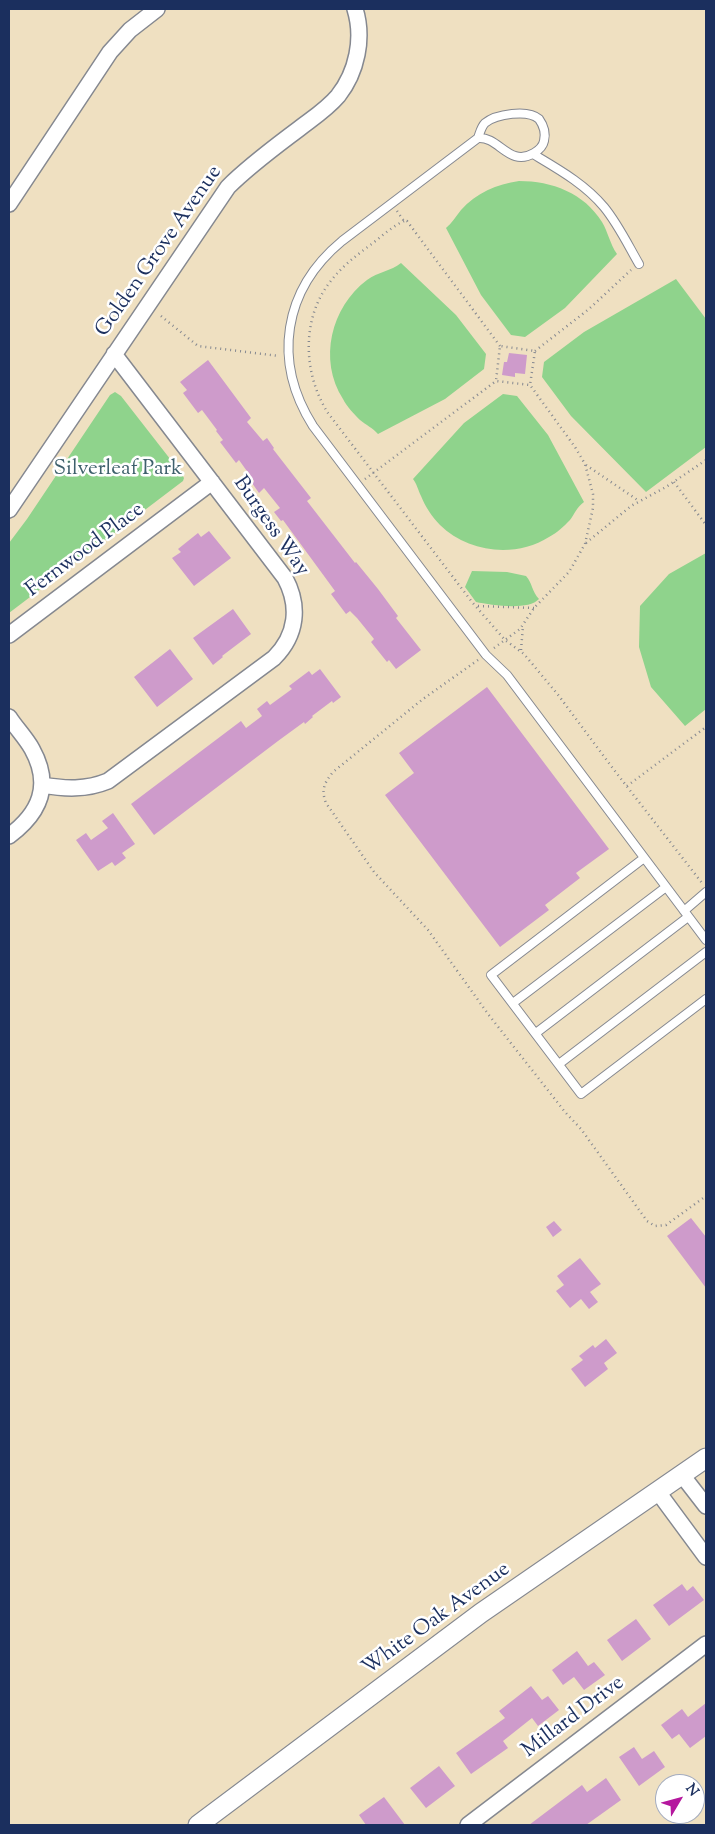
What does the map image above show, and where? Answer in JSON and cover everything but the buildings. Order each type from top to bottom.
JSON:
[{"type":"street","points":[[9,204],[110,52],[130,30],[157,9]]},
{"type":"street","name":"Golden Grove Avenue","points":[[9,510],[228,187],[246,170],[324,110],[345,87],[351,75],[357,52],[359,29],[354,9]]},
{"type":"street","name":"Burgess Way","points":[[42,785],[60,788],[84,788],[108,781],[274,658],[287,641],[296,610],[290,586],[280,571],[114,354]]},
{"type":"street","name":"Fernwood Place","points":[[9,635],[212,482]]},
{"type":"street","points":[[9,717],[34,752],[41,771],[42,785],[36,807],[31,816],[9,836]]},
{"type":"street","name":"White Oak Avenue","points":[[198,1825],[481,1613],[706,1458]]},
{"type":"street","points":[[682,1475],[706,1506]]},
{"type":"street","points":[[658,1492],[706,1557]]},
{"type":"street","name":"Millard Drive","points":[[468,1825],[706,1644]]},
{"type":"lane","points":[[478,138],[490,140],[514,156],[527,156],[533,154],[541,147],[545,134],[539,119],[532,114],[523,113],[490,120],[483,126],[478,138],[342,241],[323,258],[306,282],[296,303],[291,324],[289,357],[294,386],[307,417],[357,485],[486,655],[506,675],[706,940]]},
{"type":"lane","points":[[533,154],[574,180],[598,201],[610,216],[639,264]]},
{"type":"lane","points":[[644,858],[491,975],[582,1094],[706,999]]},
{"type":"lane","points":[[513,1003],[666,887]]},
{"type":"lane","points":[[536,1033],[686,914],[706,891]]},
{"type":"lane","points":[[559,1064],[706,952]]},
{"type":"path","points":[[496,381],[500,346],[408,222],[404,220],[399,223],[341,269],[324,290],[313,316],[309,334],[310,364],[314,385],[322,404],[472,602],[505,640],[521,651],[570,710],[610,766],[706,891]]},
{"type":"path","points":[[639,264],[589,309],[535,351],[530,386],[575,447],[585,464],[593,494],[592,516],[585,544],[566,576],[534,608],[523,624],[505,640],[423,699],[344,762],[325,782],[323,790],[324,798],[374,872],[428,930],[488,1014],[565,1112],[581,1129],[647,1220],[655,1226],[666,1226],[706,1196]]},
{"type":"path","points":[[161,316],[198,346],[289,357]]},
{"type":"path","points":[[500,346],[535,351]]},
{"type":"path","points":[[357,485],[496,381],[530,386]]},
{"type":"path","points":[[585,544],[624,511],[674,482],[706,460]]},
{"type":"path","points":[[585,464],[639,501]]},
{"type":"path","points":[[674,482],[706,525]]},
{"type":"path","points":[[476,606],[534,608]]},
{"type":"path","points":[[521,651],[523,624]]},
{"type":"path","points":[[627,786],[706,727]]},
{"type":"green space","points":[[519,181],[555,186],[577,196],[595,212],[602,222],[617,254],[565,308],[525,337],[511,335],[481,295],[446,228],[467,204],[480,194],[503,184]]},
{"type":"green space","points":[[401,263],[456,315],[486,354],[484,369],[445,399],[378,434],[351,410],[335,384],[331,368],[330,351],[332,335],[337,319],[355,291],[371,277]]},
{"type":"green space","points":[[676,279],[706,319],[706,447],[646,492],[571,416],[542,377],[544,362],[584,332]]},
{"type":"green space","name":"Silverleaf Park","points":[[115,392],[121,396],[181,473],[184,478],[183,481],[9,613],[9,543],[110,395]]},
{"type":"green space","points":[[503,394],[517,396],[548,435],[584,502],[570,520],[552,535],[536,544],[507,550],[478,547],[464,542],[451,534],[432,515],[413,479],[464,423]]},
{"type":"green space","points":[[706,553],[706,709],[685,726],[651,687],[639,647],[640,606],[669,574]]},
{"type":"green space","points":[[472,571],[507,572],[526,576],[539,599],[534,603],[518,606],[500,606],[476,602],[465,587]]}]
